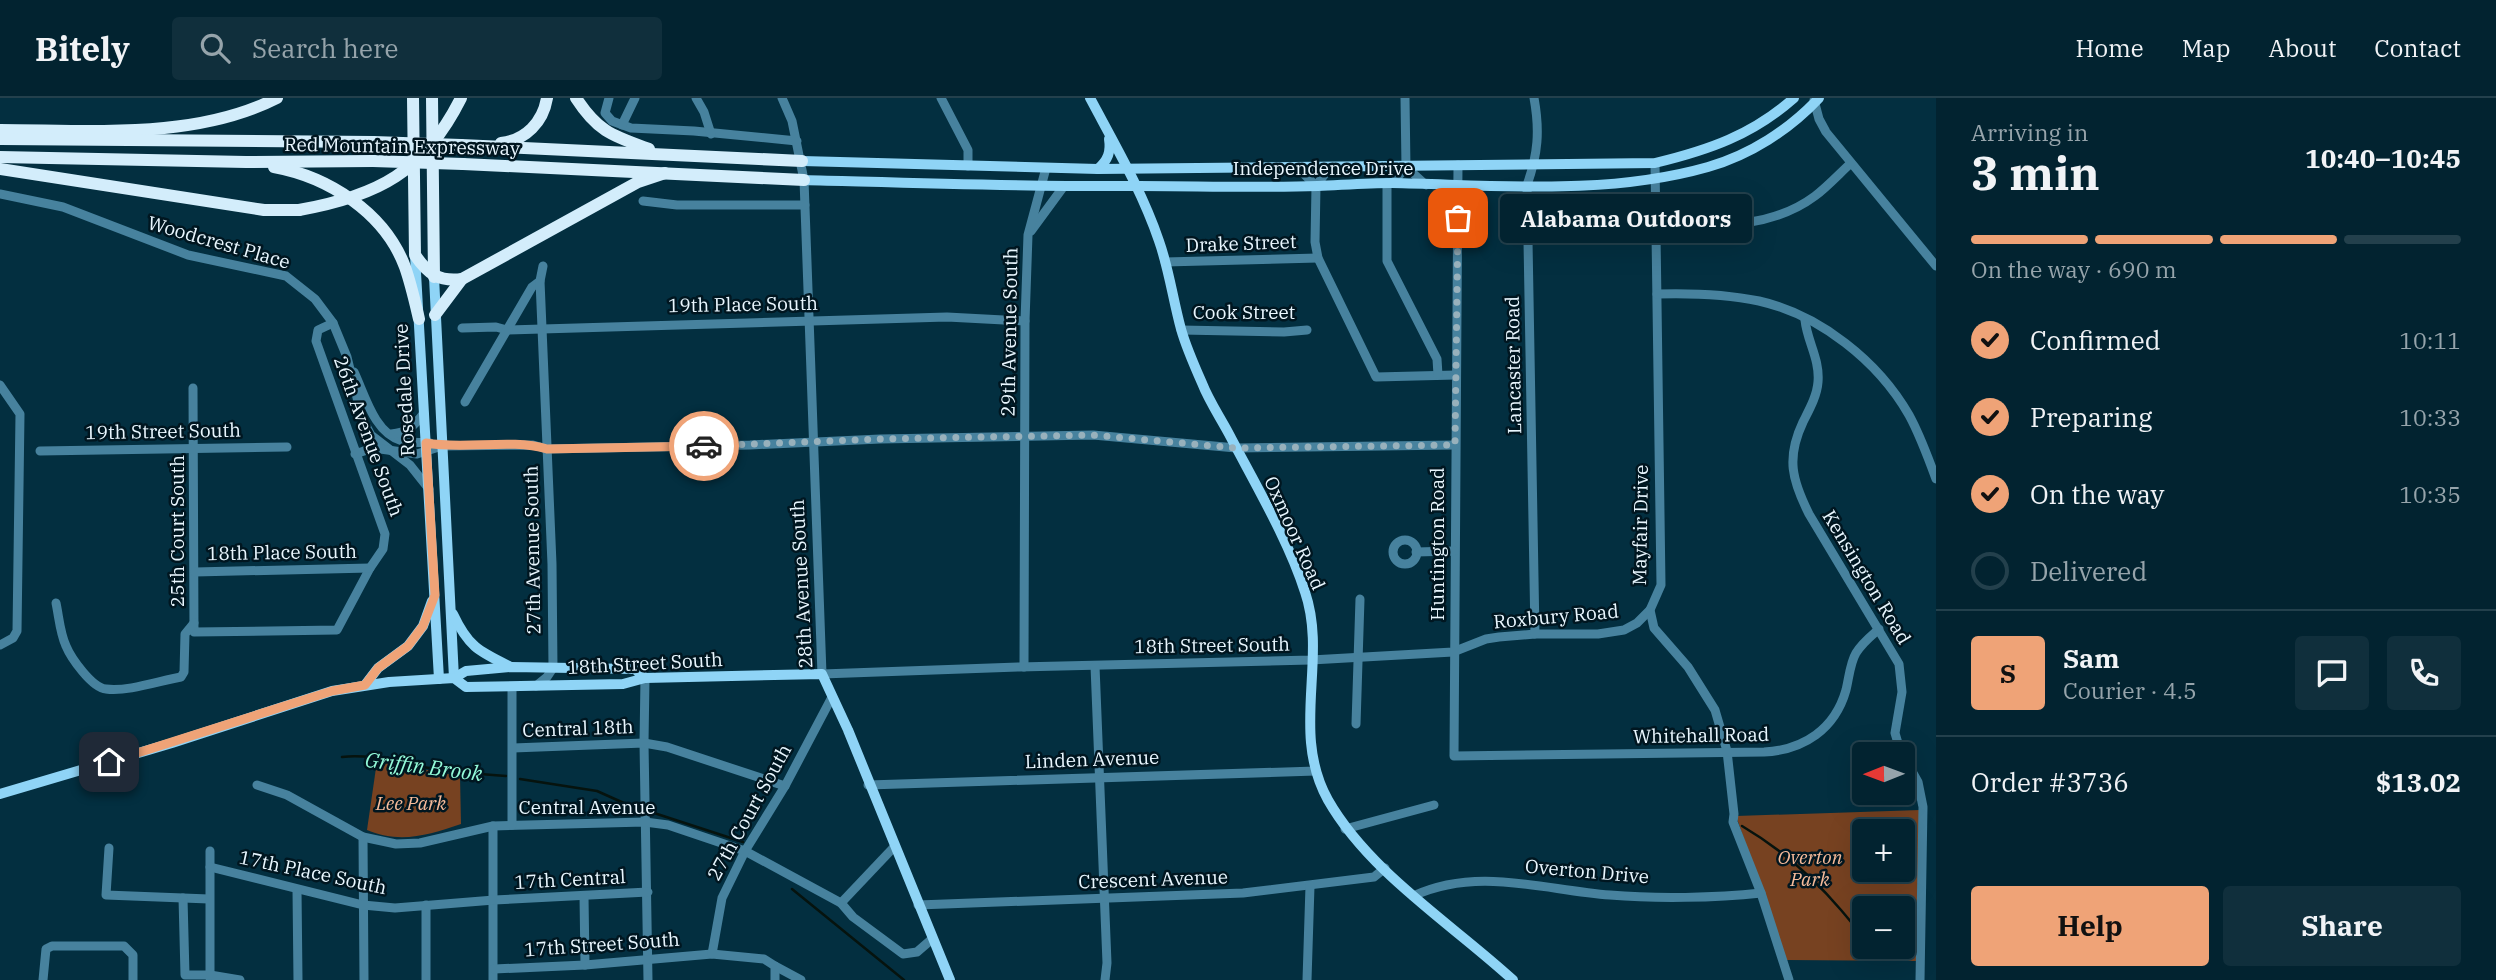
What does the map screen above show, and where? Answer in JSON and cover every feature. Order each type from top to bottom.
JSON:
[{"type":"highway","points":[[0,130],[141,130],[215,120],[253,109],[277,98]]},
{"type":"highway","name":"Rosedale Drive","points":[[413,98],[415,255]]},
{"type":"highway","name":"Rosedale Drive","points":[[432,98],[434,277]]},
{"type":"highway","points":[[0,169],[264,210],[299,210],[352,198],[374,190],[398,175],[424,155],[450,119],[461,98]]},
{"type":"highway","points":[[467,146],[511,142],[522,137],[534,127],[545,110],[547,98]]},
{"type":"highway","points":[[576,98],[589,118],[609,134],[659,153]]},
{"type":"highway","name":"Red Mountain Expressway","points":[[0,139],[373,142],[802,161]]},
{"type":"highway","name":"Red Mountain Expressway","points":[[0,157],[246,162],[373,161],[804,180]]},
{"type":"highway","points":[[246,162],[289,170],[326,184],[371,213],[392,242],[404,265],[419,319]]},
{"type":"highway","points":[[435,315],[462,279],[638,182],[666,173]]},
{"type":"highway","points":[[415,255],[434,277],[448,281],[462,279]]},
{"type":"main road","name":"Oxmoor Road","points":[[1090,98],[1137,186],[1159,242],[1181,330],[1203,386],[1286,547],[1306,594],[1312,642],[1308,728],[1316,771],[1326,796],[1345,829],[1413,896],[1513,980]]},
{"type":"main road","name":"Independence Drive","points":[[802,161],[1098,169],[1655,163],[1711,149],[1779,111],[1794,98]]},
{"type":"main road","name":"Independence Drive","points":[[804,180],[1040,186],[1316,186],[1390,183],[1458,186],[1592,185],[1656,179],[1734,158],[1773,138],[1816,100]]},
{"type":"main road","points":[[1098,169],[1111,149],[1107,130]]},
{"type":"main road","name":"Rosedale Drive","points":[[415,255],[439,679]]},
{"type":"main road","name":"Rosedale Drive","points":[[434,277],[454,678]]},
{"type":"main road","points":[[365,685],[378,668],[408,646],[423,626],[435,595]]},
{"type":"main road","points":[[450,608],[464,637],[482,653],[511,667]]},
{"type":"main road","points":[[454,678],[466,671],[511,667],[635,669],[645,678]]},
{"type":"main road","name":"18th Street South","points":[[0,794],[172,743],[332,691],[365,685],[454,678],[466,687],[512,687],[623,684],[645,678],[822,674]]},
{"type":"main road","name":"28th Avenue South","points":[[822,674],[950,980]]},
{"type":"street","points":[[609,98],[605,113],[612,121],[631,128],[797,141]]},
{"type":"street","points":[[696,98],[712,134]]},
{"type":"street","name":"28th Avenue South","points":[[782,98],[792,121],[804,180],[822,674]]},
{"type":"street","points":[[941,98],[968,150],[968,166]]},
{"type":"street","points":[[1405,98],[1406,167],[1390,183],[1387,261],[1437,359],[1438,375]]},
{"type":"street","name":"Lancaster Road","points":[[1534,98],[1538,118],[1538,154],[1527,185],[1535,634]]},
{"type":"street","points":[[622,125],[632,99]]},
{"type":"street","points":[[1816,100],[1826,132],[1936,266]]},
{"type":"street","name":"Mayfair Drive","points":[[1655,163],[1661,585],[1650,610],[1654,628],[1688,667],[1715,710],[1727,751],[1733,822],[1761,893],[1789,980]]},
{"type":"street","points":[[1657,225],[1745,225],[1770,219],[1814,197],[1851,163]]},
{"type":"street","name":"Huntington Road","points":[[1454,756],[1458,165]]},
{"type":"street","points":[[1298,167],[1316,186]]},
{"type":"street","points":[[1330,167],[1316,186],[1315,242],[1318,258],[1376,377],[1456,375]]},
{"type":"street","points":[[1406,167],[1427,185]]},
{"type":"street","name":"29th Avenue South","points":[[1024,667],[1025,321],[1028,235],[1046,168]]},
{"type":"street","points":[[1235,169],[1235,186]]},
{"type":"street","points":[[1028,235],[1063,186]]},
{"type":"street","name":"Woodcrest Place","points":[[0,194],[63,207],[188,255],[286,276],[315,299],[333,323],[347,357]]},
{"type":"street","points":[[643,201],[677,205],[805,205]]},
{"type":"street","name":"Drake Street","points":[[1165,262],[1318,258]]},
{"type":"street","points":[[465,402],[531,287],[540,281],[543,266]]},
{"type":"street","name":"27th Avenue South","points":[[540,281],[552,668]]},
{"type":"street","points":[[1657,294],[1722,295],[1761,302],[1805,320],[1844,341],[1880,374],[1908,412],[1921,437],[1936,479]]},
{"type":"street","name":"19th Place South","points":[[462,328],[496,327],[507,330],[947,317],[1025,321]]},
{"type":"street","name":"Kensington Road","points":[[1805,320],[1806,333],[1816,356],[1818,386],[1796,439],[1792,454],[1793,473],[1798,493],[1809,514],[1899,664],[1902,692],[1895,733],[1900,750],[1918,782],[1923,807],[1920,980]]},
{"type":"street","name":"26th Avenue South","points":[[194,627],[337,630],[383,549],[385,534],[316,341],[318,330],[333,323]]},
{"type":"street","name":"Cook Street","points":[[1181,330],[1307,330]]},
{"type":"street","points":[[347,357],[377,423],[401,441],[426,447],[533,445],[547,449],[1093,435],[1236,448],[1455,445]]},
{"type":"street","points":[[347,357],[362,418],[371,435],[410,465],[429,489]]},
{"type":"street","points":[[0,385],[20,414],[17,631],[13,638],[0,645]]},
{"type":"street","name":"25th Court South","points":[[56,603],[66,646],[93,683],[102,690],[181,677],[184,671],[184,634],[194,627],[193,388]]},
{"type":"street","points":[[391,434],[403,433],[414,426],[424,414]]},
{"type":"street","name":"19th Street South","points":[[40,451],[287,447]]},
{"type":"street","points":[[355,454],[373,449],[417,454],[426,447]]},
{"type":"street","points":[[1416,552],[1454,551]]},
{"type":"street","name":"18th Place South","points":[[195,572],[370,568]]},
{"type":"street","points":[[1356,724],[1360,599]]},
{"type":"street","name":"Roxbury Road","points":[[1311,660],[1453,652],[1486,639],[1535,634],[1598,634],[1623,630],[1637,623],[1650,610]]},
{"type":"street","name":"Roxbury Road","points":[[1637,623],[1654,628]]},
{"type":"street","name":"Whitehall Road","points":[[1454,756],[1789,749],[1826,728],[1841,706],[1854,656],[1861,644],[1879,629]]},
{"type":"street","name":"18th Street South","points":[[822,674],[1311,660]]},
{"type":"street","points":[[1095,666],[1107,963],[1105,980]]},
{"type":"street","points":[[536,686],[547,677],[552,668]]},
{"type":"street","points":[[645,678],[648,980]]},
{"type":"street","points":[[512,687],[512,825]]},
{"type":"street","name":"27th Court South","points":[[712,954],[722,898],[832,697]]},
{"type":"street","name":"Central 18th","points":[[513,748],[644,743],[667,747],[785,786]]},
{"type":"street","name":"Linden Avenue","points":[[868,785],[1316,771]]},
{"type":"street","name":"Central Avenue","points":[[257,785],[287,795],[363,837],[396,844],[420,843],[493,826],[645,822],[668,825],[724,842],[841,902],[853,917],[903,954],[917,952],[932,939]]},
{"type":"street","points":[[1345,829],[1434,805]]},
{"type":"street","points":[[493,826],[493,980]]},
{"type":"street","points":[[363,837],[364,980]]},
{"type":"street","points":[[841,902],[895,846]]},
{"type":"street","points":[[109,848],[106,895],[209,899]]},
{"type":"street","points":[[210,851],[210,978]]},
{"type":"street","name":"17th Place South","points":[[210,867],[363,905],[395,908],[494,900]]},
{"type":"street","name":"Crescent Avenue","points":[[918,905],[1243,893],[1374,877],[1385,868]]},
{"type":"street","name":"Overton Drive","points":[[1413,896],[1443,886],[1489,881],[1533,883],[1609,895],[1730,896],[1761,893]]},
{"type":"street","points":[[1307,980],[1310,886]]},
{"type":"street","points":[[297,890],[298,980]]},
{"type":"street","name":"17th Central","points":[[494,900],[648,892]]},
{"type":"street","points":[[584,896],[585,965]]},
{"type":"street","points":[[183,898],[185,975],[240,980]]},
{"type":"street","points":[[426,905],[426,980]]},
{"type":"street","points":[[43,980],[46,949],[52,946],[124,946],[133,955],[133,980]]},
{"type":"street","points":[[712,954],[764,959],[801,980]]},
{"type":"street","name":"17th Street South","points":[[494,969],[585,965],[712,954]]},
{"type":"street","points":[[775,966],[775,980]]},
{"type":"green space","name":"Lee Park","points":[[377,761],[460,776],[461,824],[437,832],[403,837],[391,837],[367,830]]},
{"type":"green space","name":"Overton Park","points":[[1920,810],[1921,961],[1786,960],[1736,816]]},
{"type":"waterway","name":"Griffin Brook","points":[[342,757],[373,758],[444,770],[506,776]]},
{"type":"waterway","name":"Griffin Brook","points":[[520,779],[597,791],[635,808]]},
{"type":"waterway","name":"Griffin Brook","points":[[651,812],[743,842]]},
{"type":"waterway","points":[[1742,826],[1795,864],[1852,923]]},
{"type":"waterway","name":"Griffin Brook","points":[[792,889],[904,980]]},
{"type":"way so far","points":[[704,446],[1093,435],[1236,448],[1455,445],[1458,218]]},
{"type":"place","name":"Alabama Outdoors","points":[[1458,218]]},
{"type":"route","points":[[109,762],[332,691],[365,685],[378,668],[408,646],[423,626],[435,595],[426,443],[442,446],[533,445],[547,449],[704,446]]}]
